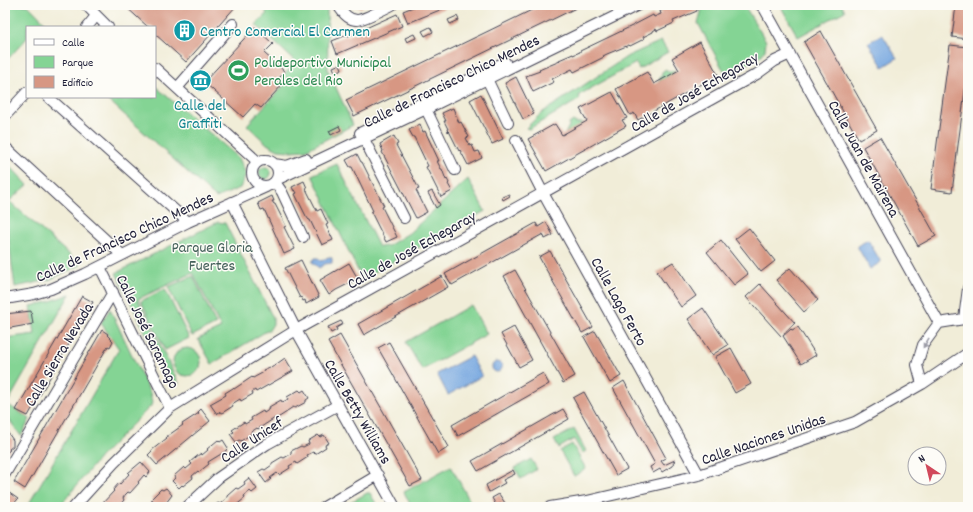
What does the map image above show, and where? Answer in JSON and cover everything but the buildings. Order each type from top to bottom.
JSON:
[{"type":"street","points":[[86,5],[107,26]]},
{"type":"street","points":[[340,9],[350,18],[358,20],[392,5]]},
{"type":"street","name":"Calle de Francisco Chico Mendes","points":[[274,164],[287,166],[298,163],[622,5]]},
{"type":"street","name":"Calle de Francisco Chico Mendes","points":[[5,299],[34,294],[51,289],[100,267],[188,222],[364,139],[638,5]]},
{"type":"street","name":"Calle Juan de Mairena","points":[[762,6],[939,323]]},
{"type":"street","points":[[87,26],[96,16]]},
{"type":"street","points":[[177,88],[233,24]]},
{"type":"street","name":"Calle de José Echegaray","points":[[74,507],[114,463],[170,408],[296,330],[757,74],[775,61],[790,54]]},
{"type":"street","points":[[156,69],[258,162]]},
{"type":"street","points":[[487,79],[508,123]]},
{"type":"street","points":[[5,116],[26,93]]},
{"type":"street","points":[[49,98],[188,222]]},
{"type":"street","points":[[426,109],[455,170]]},
{"type":"street","points":[[364,139],[404,218]]},
{"type":"street","name":"Calle Lago Ferto","points":[[516,140],[543,193],[699,475]]},
{"type":"street","points":[[5,147],[122,255]]},
{"type":"street","points":[[266,160],[274,164],[278,172],[272,183],[262,186],[255,183],[252,172],[253,168],[258,162],[266,160]]},
{"type":"street","name":"Calle de Francisco Chico Mendes","points":[[232,202],[247,190],[252,172]]},
{"type":"street","points":[[272,183],[282,192],[303,237]]},
{"type":"street","name":"Calle Betty Williams","points":[[232,202],[296,330],[395,507]]},
{"type":"street","name":"Calle José Saramago","points":[[100,267],[170,408]]},
{"type":"street","points":[[922,384],[917,365],[923,345],[939,323],[966,319],[968,288]]},
{"type":"street","name":"Calle Sierra Nevada","points":[[5,473],[113,292]]},
{"type":"street","name":"Calle Naciones Unidas","points":[[550,507],[595,499],[699,475],[855,422],[922,384],[968,353]]},
{"type":"street","name":"Calle Unicef","points":[[187,507],[218,478],[267,444],[338,405]]},
{"type":"street","points":[[324,507],[378,475]]},
{"type":"green space","points":[[5,5],[28,5],[48,26],[26,26],[26,39],[5,62]]},
{"type":"green space","points":[[259,5],[327,5],[328,70],[353,125],[306,150],[290,151],[278,150],[267,144],[247,125],[284,85],[279,80],[296,62],[256,25],[267,13]]},
{"type":"green space","points":[[703,5],[744,5],[766,41],[765,50],[761,56],[726,75],[698,23]]},
{"type":"green space","points":[[780,5],[842,5],[845,11],[798,37]]},
{"type":"green space","points":[[661,41],[668,52],[639,69],[636,63],[579,95],[580,99],[529,129],[526,128],[543,112],[628,56]]},
{"type":"green space","points":[[666,69],[668,71],[677,71],[658,82],[662,72]]},
{"type":"green space","points":[[156,87],[239,158],[246,174],[240,188],[216,198],[106,98],[156,98]]},
{"type":"green space","points":[[573,121],[576,123],[584,123],[565,134],[569,124]]},
{"type":"green space","points":[[5,161],[28,185],[9,201],[81,265],[49,280],[15,287],[5,215]]},
{"type":"green space","points":[[337,164],[379,247],[388,246],[409,233],[468,179],[485,211],[362,279],[312,175]]},
{"type":"green space","points":[[263,167],[267,167],[271,173],[267,179],[263,179],[259,175],[259,171]]},
{"type":"green space","name":"Parque Gloria Fuertes","points":[[218,222],[225,223],[273,318],[273,324],[270,329],[212,364],[198,339],[221,328],[193,273],[138,299],[179,384],[174,383],[169,380],[116,273]]},
{"type":"green space","points":[[193,276],[216,324],[192,336],[168,287]]},
{"type":"green space","points":[[165,289],[189,338],[165,350],[141,301]]},
{"type":"green space","points":[[70,294],[7,404],[30,419],[21,436],[5,414],[5,338],[35,334],[31,306]]},
{"type":"green space","points":[[471,305],[487,334],[422,370],[406,342]]},
{"type":"green space","points":[[110,309],[150,393],[152,402],[151,406],[100,457],[59,507],[27,507],[119,349],[101,323]]},
{"type":"green space","points":[[187,348],[197,352],[201,362],[197,372],[187,376],[177,372],[173,362],[177,352]]},
{"type":"green space","points":[[574,429],[586,451],[582,453],[574,439],[559,448],[554,440]]},
{"type":"green space","points":[[572,444],[586,469],[574,476],[560,451]]},
{"type":"green space","points":[[531,459],[537,469],[521,479],[515,468]]},
{"type":"green space","points":[[451,466],[473,507],[411,506],[404,492]]},
{"type":"green space","points":[[367,493],[370,493],[378,507],[342,507]]},
{"type":"water","points":[[882,34],[897,58],[883,67],[868,43]]},
{"type":"water","points":[[868,240],[881,262],[870,269],[857,246]]},
{"type":"water","points":[[328,257],[332,258],[332,263],[325,264],[319,268],[312,262],[315,258],[322,261]]},
{"type":"water","points":[[471,356],[482,376],[448,395],[437,374]]},
{"type":"water","points":[[495,362],[499,362],[501,363],[501,371],[495,372],[492,369],[492,365]]},
{"type":"place","name":"Centro Comercial El Carmen","points":[[185,30]]},
{"type":"place","name":"Polideportivo Municipal Perales del Rio","points":[[238,70]]},
{"type":"place","name":"Calle del Graffiti","points":[[200,80]]}]
